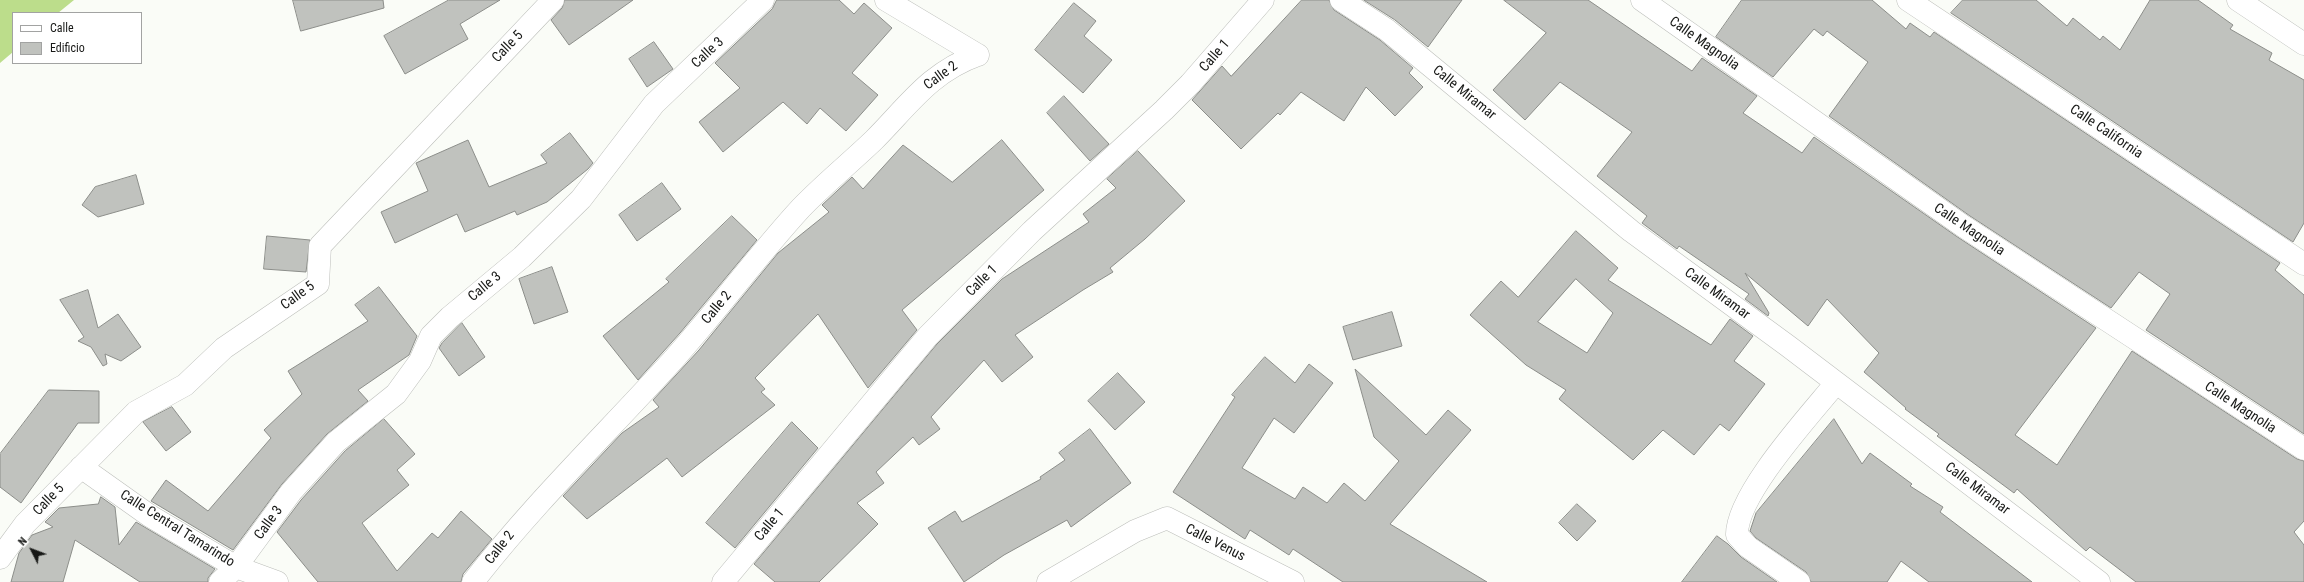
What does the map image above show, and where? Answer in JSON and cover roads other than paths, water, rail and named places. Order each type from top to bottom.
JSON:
[{"type":"street","name":"Calle 5","points":[[0,558],[25,524],[136,412],[185,385],[224,348],[318,284],[320,246],[553,0]]},
{"type":"street","name":"Calle 3","points":[[220,582],[236,567],[291,492],[336,442],[396,394],[420,361],[431,336],[450,317],[522,257],[581,199],[654,104],[764,0]]},
{"type":"street","name":"Calle 2","points":[[473,582],[512,532],[673,359],[801,209],[834,175],[869,145],[924,86],[946,69],[978,56],[886,0]]},
{"type":"street","name":"Calle Miramar","points":[[1341,0],[1387,30],[1631,231],[1836,383],[2099,582]]},
{"type":"street","name":"Calle Magnolia","points":[[1642,0],[1963,226],[2304,449]]},
{"type":"street","name":"Calle California","points":[[1908,0],[2304,264]]},
{"type":"street","points":[[2238,0],[2304,44]]},
{"type":"street","name":"Calle 1","points":[[722,582],[928,336],[1032,230],[1164,110],[1190,84],[1261,1]]},
{"type":"street","points":[[1799,582],[1748,547],[1737,535],[1737,526],[1750,496],[1768,469],[1836,383]]},
{"type":"street","name":"Calle Central Tamarindo","points":[[81,467],[150,516],[236,567],[277,582]]},
{"type":"street","name":"Calle Venus","points":[[1048,582],[1136,531],[1167,518],[1293,582]]}]
